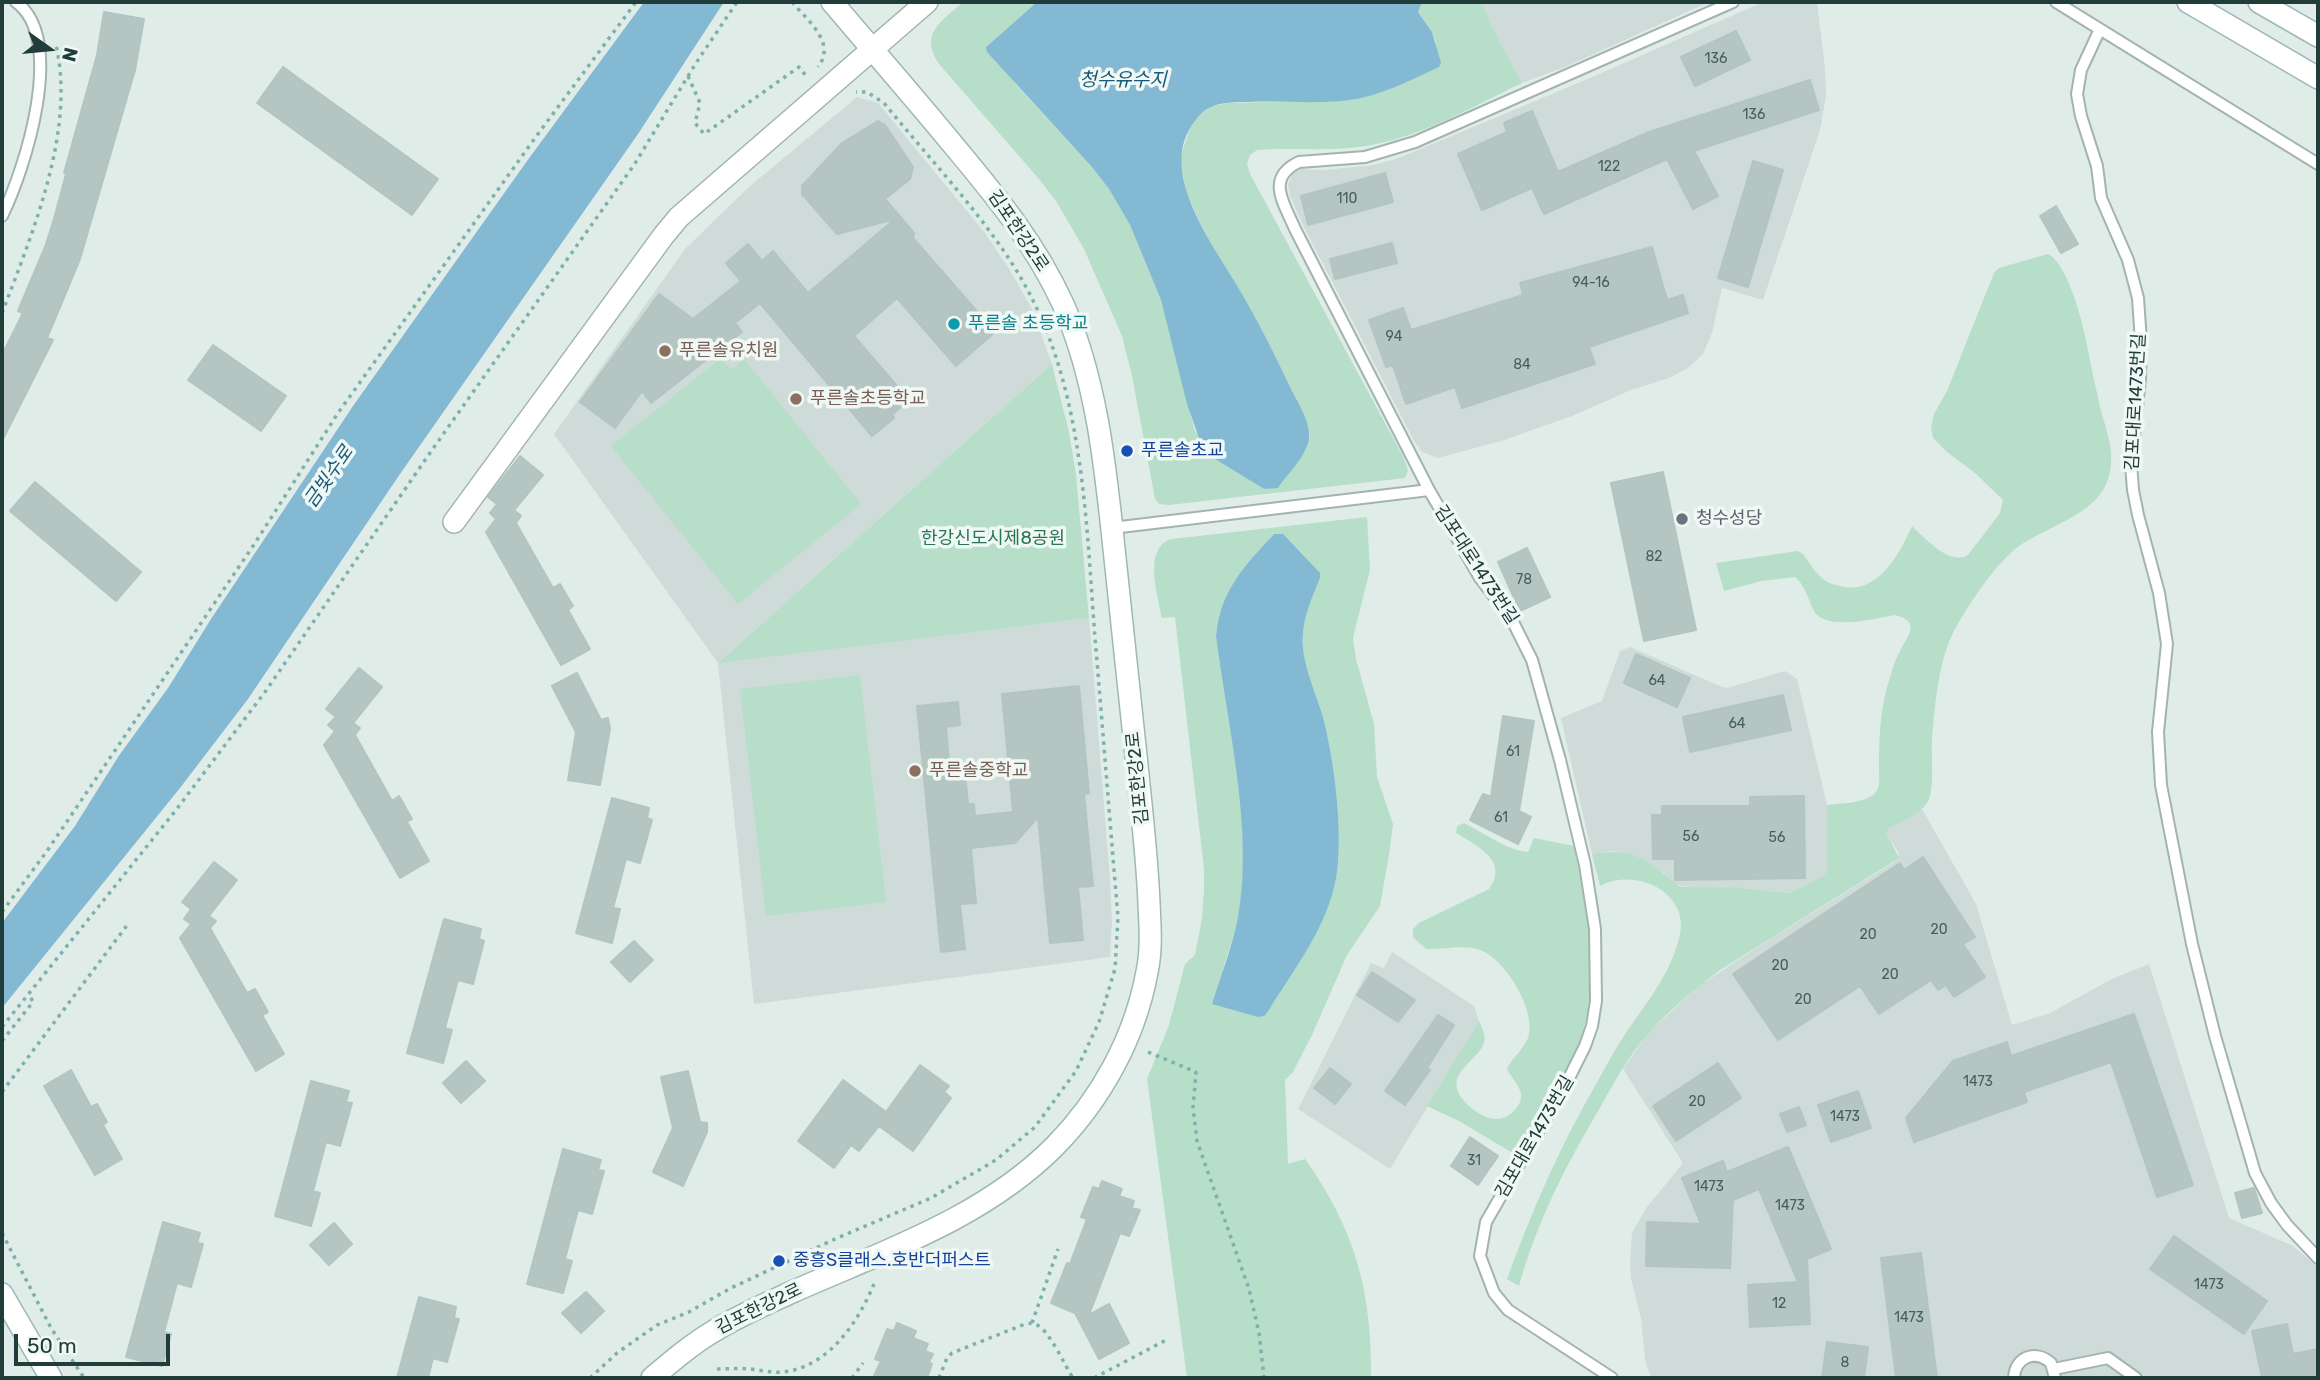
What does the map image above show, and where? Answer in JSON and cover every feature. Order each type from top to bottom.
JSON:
[{"type":"street","name":"김포한강2로","points":[[652,1378],[697,1342],[726,1324],[963,1214],[1032,1168],[1059,1142],[1101,1088],[1119,1058],[1142,997],[1148,968],[1151,944],[1147,870],[1106,478],[1090,387],[1069,320],[1041,260],[1006,207],[832,2]]},
{"type":"street","points":[[454,522],[679,217],[928,2]]},
{"type":"street","points":[[2188,2],[2318,78]]},
{"type":"street","points":[[2259,2],[2318,36]]},
{"type":"street","points":[[2,1294],[51,1378]]},
{"type":"lane","points":[[2,216],[24,163],[39,88],[39,43],[34,23],[27,9],[16,2]]},
{"type":"lane","name":"김포대로1473번길","points":[[1612,1378],[1508,1310],[1494,1293],[1480,1256],[1486,1222],[1570,1076],[1592,1026],[1596,1001],[1595,929],[1585,865],[1560,760],[1532,660],[1512,620],[1480,578],[1429,490],[1295,229],[1279,185],[1282,175],[1299,162],[1364,157],[1415,142],[1733,2]]},
{"type":"lane","points":[[2056,2],[2318,164]]},
{"type":"lane","name":"김포대로1473번길","points":[[2100,29],[2081,70],[2077,93],[2081,116],[2097,166],[2101,198],[2128,260],[2138,298],[2140,379],[2131,464],[2133,490],[2159,593],[2167,644],[2158,732],[2161,785],[2192,944],[2214,1036],[2255,1173],[2287,1225],[2318,1258]]},
{"type":"lane","points":[[1112,528],[1429,490]]},
{"type":"lane","points":[[2014,1378],[2016,1366],[2021,1360],[2033,1355],[2046,1359],[2055,1374],[2108,1358],[2136,1378]]},
{"type":"path","points":[[2,912],[47,851],[255,543],[338,413],[534,138],[636,2]]},
{"type":"path","points":[[2,1027],[177,810],[265,692],[634,165],[737,2]]},
{"type":"path","points":[[688,76],[701,103],[695,122],[705,134],[799,66],[807,77]]},
{"type":"path","points":[[590,1378],[617,1353],[657,1325],[689,1312],[729,1289],[835,1239],[931,1198],[996,1160],[1035,1127],[1076,1070],[1098,1023],[1115,969],[1118,917],[1089,555],[1072,421],[1057,360],[1026,287],[990,233],[884,103],[867,92],[848,96]]},
{"type":"path","points":[[2,903],[7,905]]},
{"type":"path","points":[[2,1092],[128,924]]},
{"type":"path","points":[[2,1041],[33,1002],[29,994]]},
{"type":"path","points":[[1148,1052],[1196,1072],[1193,1108],[1197,1141],[1249,1289],[1259,1333],[1264,1378]]},
{"type":"path","points":[[2,1233],[51,1328],[83,1378]]},
{"type":"path","points":[[1032,1323],[1058,1249]]},
{"type":"path","points":[[717,1369],[741,1368],[780,1373],[808,1364],[832,1348],[846,1334],[864,1307],[874,1284]]},
{"type":"path","points":[[939,1378],[947,1358],[953,1353],[1032,1323],[1040,1326],[1046,1333],[1073,1378]]},
{"type":"path","points":[[1094,1378],[1168,1339]]},
{"type":"path","points":[[852,1378],[863,1363]]},
{"type":"shaded area","points":[[1482,2],[1709,2],[1565,67],[1522,83],[1491,25]]},
{"type":"shaded area","points":[[1763,2],[1817,2],[1826,96],[1820,130],[1763,300],[1722,288],[1712,333],[1703,354],[1688,368],[1669,378],[1631,390],[1572,416],[1501,441],[1438,458],[1422,452],[1302,223],[1288,185],[1293,172],[1301,169],[1324,170],[1374,165],[1399,158]]},
{"type":"shaded area","points":[[857,97],[878,103],[985,233],[1032,309],[1052,364],[719,662],[1089,618],[1110,880],[1110,957],[754,1004],[718,663],[554,434],[685,249],[750,186]]},
{"type":"shaded area","points":[[1630,647],[1727,688],[1785,671],[1797,679],[1827,805],[1827,871],[1823,876],[1790,893],[1743,888],[1698,889],[1674,884],[1665,874],[1639,857],[1614,851],[1592,854],[1561,718],[1602,701],[1620,651]]},
{"type":"shaded area","points":[[1922,809],[1976,904],[2012,1025],[2050,1013],[2112,979],[2149,964],[2229,1218],[2293,1246],[2318,1267],[2318,1378],[1651,1378],[1645,1360],[1641,1318],[1631,1278],[1632,1233],[1647,1207],[1683,1163],[1623,1069],[1648,1033],[1699,986],[1894,862],[1899,854],[1887,834],[1888,829]]},
{"type":"shaded area","points":[[1392,952],[1474,1006],[1479,1021],[1390,1169],[1298,1109],[1371,963],[1384,968]]},
{"type":"green space","points":[[963,2],[1037,2],[986,47],[1109,189],[1130,225],[1161,300],[1195,431],[1215,459],[1264,489],[1278,487],[1306,450],[1310,436],[1306,421],[1280,366],[1202,227],[1187,194],[1180,159],[1190,127],[1200,114],[1212,106],[1227,103],[1347,100],[1436,42],[1418,12],[1422,2],[1482,2],[1491,25],[1522,83],[1407,136],[1366,146],[1339,149],[1257,150],[1250,155],[1247,163],[1250,174],[1404,458],[1408,471],[1405,478],[1159,504],[1155,499],[1122,336],[1084,249],[1056,201],[939,64],[933,53],[931,44],[935,29]]},
{"type":"green space","points":[[2048,254],[2061,268],[2081,319],[2111,449],[2107,482],[2099,496],[2087,507],[2027,541],[2005,558],[1956,627],[1938,682],[1929,798],[1919,811],[1888,829],[1887,834],[1899,858],[1720,970],[1682,1000],[1648,1034],[1623,1068],[1565,1171],[1535,1238],[1519,1286],[1507,1279],[1546,1181],[1610,1058],[1665,973],[1680,934],[1681,919],[1668,895],[1656,887],[1628,879],[1600,886],[1592,854],[1631,854],[1647,861],[1682,887],[1743,888],[1790,893],[1823,876],[1827,871],[1827,805],[1864,800],[1874,794],[1879,786],[1883,707],[1894,664],[1909,634],[1908,621],[1894,615],[1851,622],[1828,621],[1814,611],[1804,588],[1795,577],[1761,581],[1724,591],[1716,563],[1798,551],[1825,581],[1844,587],[1856,587],[1868,584],[1887,569],[1912,526],[1945,554],[1953,557],[1968,555],[2000,513],[2003,500],[1933,438],[1931,427],[1934,414],[1947,391],[1994,273],[1999,268]]},
{"type":"green space","points":[[721,358],[731,370],[744,359],[861,504],[738,604],[611,446]]},
{"type":"green space","name":"한강신도시제8공원","points":[[1052,364],[1069,432],[1076,475],[1089,618],[718,663]]},
{"type":"green space","points":[[1367,517],[1370,570],[1353,638],[1374,724],[1377,777],[1393,824],[1389,855],[1380,906],[1347,955],[1312,1035],[1293,1072],[1285,1080],[1288,1164],[1305,1159],[1337,1211],[1348,1236],[1364,1289],[1371,1347],[1371,1378],[1187,1378],[1147,1079],[1169,1025],[1185,964],[1195,955],[1204,891],[1204,869],[1175,617],[1162,618],[1155,585],[1157,552],[1163,544],[1172,539]],"holes":[[[1274,534],[1320,578],[1305,620],[1303,645],[1306,666],[1323,717],[1331,753],[1338,815],[1337,872],[1320,927],[1269,1010],[1223,969],[1238,918],[1243,850],[1238,777],[1216,636],[1218,620],[1228,592],[1244,568]]]},
{"type":"green space","points":[[860,675],[886,902],[766,916],[740,689]]},
{"type":"green space","points":[[1464,823],[1503,845],[1520,851],[1528,852],[1534,838],[1574,846],[1585,904],[1591,962],[1586,1021],[1580,1042],[1562,1082],[1516,1155],[1459,1121],[1427,1106],[1479,1021],[1484,1042],[1458,1077],[1460,1095],[1479,1113],[1498,1119],[1515,1110],[1521,1098],[1519,1087],[1507,1069],[1526,1042],[1530,1027],[1524,1001],[1509,975],[1490,955],[1480,950],[1460,947],[1426,949],[1413,937],[1413,929],[1419,923],[1489,889],[1494,879],[1496,870],[1488,855],[1456,833],[1457,826]]},
{"type":"water","name":"금빛수로","points":[[644,2],[724,2],[638,134],[400,474],[248,699],[180,788],[2,1008],[2,923],[75,826],[118,757],[168,688],[353,406]]},
{"type":"water","name":"청수유수지","points":[[1037,2],[1422,2],[1418,12],[1432,32],[1441,63],[1439,67],[1384,91],[1351,100],[1234,102],[1215,105],[1198,117],[1184,141],[1182,163],[1185,186],[1194,210],[1261,329],[1308,426],[1307,446],[1278,488],[1264,489],[1215,459],[1201,444],[1187,404],[1161,300],[1130,225],[1109,189],[1091,166],[987,52],[986,47]]},
{"type":"water","points":[[1274,534],[1283,534],[1320,573],[1305,620],[1303,644],[1306,665],[1323,717],[1331,753],[1338,815],[1339,855],[1333,891],[1320,927],[1269,1010],[1264,1016],[1258,1017],[1212,1004],[1238,917],[1243,849],[1237,777],[1216,636],[1218,620],[1228,592],[1244,568]]},
{"type":"building","points":[[104,12],[144,19],[135,70],[80,259],[47,338],[53,340],[2,441],[2,355],[23,313],[18,311],[54,219],[97,55]]},
{"type":"building","points":[[1736,31],[1750,60],[1695,86],[1681,57]]},
{"type":"building","points":[[283,67],[438,179],[412,215],[257,103]]},
{"type":"building","points":[[1810,80],[1819,110],[1694,151],[1718,196],[1693,209],[1667,159],[1544,214],[1532,188],[1482,210],[1458,154],[1507,132],[1504,123],[1532,111],[1558,172],[1649,132]]},
{"type":"building","points":[[878,121],[885,125],[913,167],[910,179],[885,199],[914,233],[913,238],[995,332],[956,366],[897,298],[854,336],[909,400],[892,415],[894,418],[872,436],[760,303],[735,323],[742,332],[651,403],[642,391],[615,428],[580,402],[659,294],[693,319],[741,281],[726,263],[748,244],[762,261],[773,251],[808,293],[895,219],[837,234],[802,194],[802,186],[842,143]]},
{"type":"building","points":[[1753,161],[1783,170],[1748,287],[1718,278]]},
{"type":"building","points":[[1385,173],[1393,202],[1308,225],[1301,196]]},
{"type":"building","points":[[2056,206],[2078,244],[2061,253],[2040,216]]},
{"type":"building","points":[[1392,243],[1397,263],[1335,279],[1330,259]]},
{"type":"building","points":[[1652,247],[1667,300],[1683,295],[1688,313],[1589,347],[1595,364],[1462,408],[1455,387],[1406,404],[1393,365],[1386,367],[1369,320],[1403,308],[1411,330],[1523,295],[1520,283]]},
{"type":"building","points":[[213,345],[286,396],[261,431],[188,380]]},
{"type":"building","points":[[520,456],[543,475],[514,510],[521,516],[516,523],[553,588],[560,584],[573,606],[568,610],[590,649],[561,665],[486,532],[496,519],[490,513],[497,504],[488,497]]},
{"type":"building","points":[[1663,472],[1696,630],[1644,641],[1611,483]]},
{"type":"building","points":[[35,482],[141,572],[116,601],[10,511]]},
{"type":"building","points":[[1527,548],[1550,597],[1520,611],[1498,562]]},
{"type":"building","points":[[1636,654],[1690,678],[1677,707],[1624,683]]},
{"type":"building","points":[[359,668],[382,687],[353,723],[360,728],[355,735],[392,801],[399,796],[412,819],[407,822],[429,861],[400,878],[324,745],[335,731],[328,725],[336,717],[326,709]]},
{"type":"building","points":[[577,673],[601,720],[608,718],[610,729],[600,785],[568,780],[576,732],[552,686]]},
{"type":"building","points":[[1079,686],[1089,793],[1084,794],[1093,886],[1078,887],[1083,940],[1050,943],[1038,817],[1015,843],[971,848],[976,903],[960,904],[965,949],[941,952],[917,706],[958,702],[960,725],[946,727],[950,776],[965,775],[968,804],[974,804],[975,816],[1013,812],[1002,694]]},
{"type":"building","points":[[1783,695],[1791,730],[1690,752],[1683,717]]},
{"type":"building","points":[[1503,716],[1534,721],[1519,811],[1531,817],[1518,844],[1470,820],[1483,794],[1491,797]]},
{"type":"building","points":[[1804,796],[1805,878],[1675,880],[1675,859],[1653,859],[1652,815],[1662,815],[1662,806],[1750,806],[1750,797]]},
{"type":"building","points":[[612,798],[649,808],[647,818],[652,820],[640,863],[626,859],[613,908],[620,909],[612,943],[576,933]]},
{"type":"building","points":[[1923,857],[1975,937],[1963,944],[1985,977],[1954,997],[1946,985],[1938,990],[1931,980],[1879,1014],[1860,986],[1778,1040],[1733,974],[1900,863],[1904,870]]},
{"type":"building","points":[[214,862],[237,880],[209,916],[216,921],[210,928],[247,993],[255,989],[268,1012],[262,1015],[284,1054],[256,1071],[180,938],[191,924],[184,919],[191,909],[182,902]]},
{"type":"building","points":[[444,919],[481,929],[479,939],[484,941],[473,984],[458,980],[445,1028],[452,1030],[443,1063],[407,1053]]},
{"type":"building","points":[[634,941],[653,960],[630,982],[611,962]]},
{"type":"building","points":[[1372,972],[1415,1000],[1398,1022],[1357,995]]},
{"type":"building","points":[[2134,1014],[2193,1185],[2157,1197],[2111,1062],[2024,1092],[2027,1102],[1914,1142],[1906,1118],[1953,1061],[2007,1042],[2011,1056]]},
{"type":"building","points":[[1438,1015],[1454,1025],[1427,1068],[1430,1070],[1405,1105],[1385,1091]]},
{"type":"building","points":[[466,1061],[485,1081],[461,1103],[443,1083]]},
{"type":"building","points":[[1718,1063],[1741,1098],[1676,1141],[1653,1106]]},
{"type":"building","points":[[920,1065],[949,1086],[944,1092],[951,1098],[913,1151],[879,1126],[859,1151],[851,1145],[834,1168],[798,1141],[843,1080],[886,1112]]},
{"type":"building","points":[[1330,1068],[1351,1084],[1335,1104],[1314,1088]]},
{"type":"building","points":[[71,1070],[91,1107],[97,1104],[107,1122],[103,1125],[122,1159],[95,1175],[44,1086]]},
{"type":"building","points":[[688,1071],[700,1122],[707,1123],[707,1132],[683,1186],[653,1172],[673,1128],[661,1077]]},
{"type":"building","points":[[311,1081],[349,1091],[346,1102],[352,1103],[340,1146],[326,1142],[313,1191],[320,1193],[311,1226],[275,1216]]},
{"type":"building","points":[[1858,1091],[1871,1128],[1831,1142],[1818,1105]]},
{"type":"building","points":[[1799,1107],[1806,1125],[1787,1132],[1780,1114]]},
{"type":"building","points":[[1470,1137],[1498,1156],[1478,1185],[1451,1166]]},
{"type":"building","points":[[1788,1147],[1831,1249],[1807,1259],[1810,1324],[1750,1327],[1748,1285],[1798,1282],[1759,1189],[1733,1200],[1730,1268],[1646,1266],[1647,1222],[1701,1224],[1682,1178],[1723,1161],[1727,1172]]},
{"type":"building","points":[[563,1149],[601,1160],[598,1170],[604,1171],[592,1214],[578,1210],[565,1259],[572,1261],[563,1293],[527,1284]]},
{"type":"building","points":[[1102,1181],[1122,1189],[1119,1196],[1134,1201],[1132,1208],[1140,1210],[1129,1236],[1120,1233],[1089,1315],[1109,1304],[1129,1343],[1099,1359],[1075,1313],[1051,1303],[1067,1263],[1070,1264],[1087,1219],[1081,1217],[1093,1187],[1099,1189]]},
{"type":"building","points":[[2254,1188],[2262,1213],[2242,1218],[2235,1193]]},
{"type":"building","points":[[163,1222],[200,1233],[197,1243],[203,1244],[191,1287],[177,1283],[164,1332],[171,1334],[162,1366],[126,1357]]},
{"type":"building","points":[[334,1223],[352,1244],[329,1265],[310,1245]]},
{"type":"building","points":[[2174,1236],[2267,1301],[2244,1334],[2150,1269]]},
{"type":"building","points":[[1921,1253],[1937,1378],[1896,1378],[1881,1258]]},
{"type":"building","points":[[586,1292],[604,1311],[581,1333],[562,1313]]},
{"type":"building","points":[[419,1297],[456,1307],[454,1318],[459,1319],[447,1362],[433,1358],[428,1378],[397,1378]]},
{"type":"building","points":[[897,1323],[916,1331],[913,1338],[928,1344],[925,1351],[933,1354],[927,1378],[873,1378],[881,1361],[875,1359],[887,1329],[894,1331]]},
{"type":"building","points":[[2287,1324],[2293,1354],[2318,1349],[2318,1378],[2262,1378],[2252,1331]]},
{"type":"building","points":[[1827,1342],[1868,1347],[1864,1378],[1822,1378]]},
{"type":"place","name":"푸른솔 초등학교","points":[[954,324]]},
{"type":"place","name":"푸른솔유치원","points":[[665,351]]},
{"type":"place","name":"푸른솔초등학교","points":[[796,399]]},
{"type":"place","name":"푸른솔초교","points":[[1127,451]]},
{"type":"place","name":"청수성당","points":[[1682,519]]},
{"type":"place","name":"푸른솔중학교","points":[[915,771]]},
{"type":"place","name":"중흥S클래스.호반더퍼스트","points":[[779,1261]]}]
